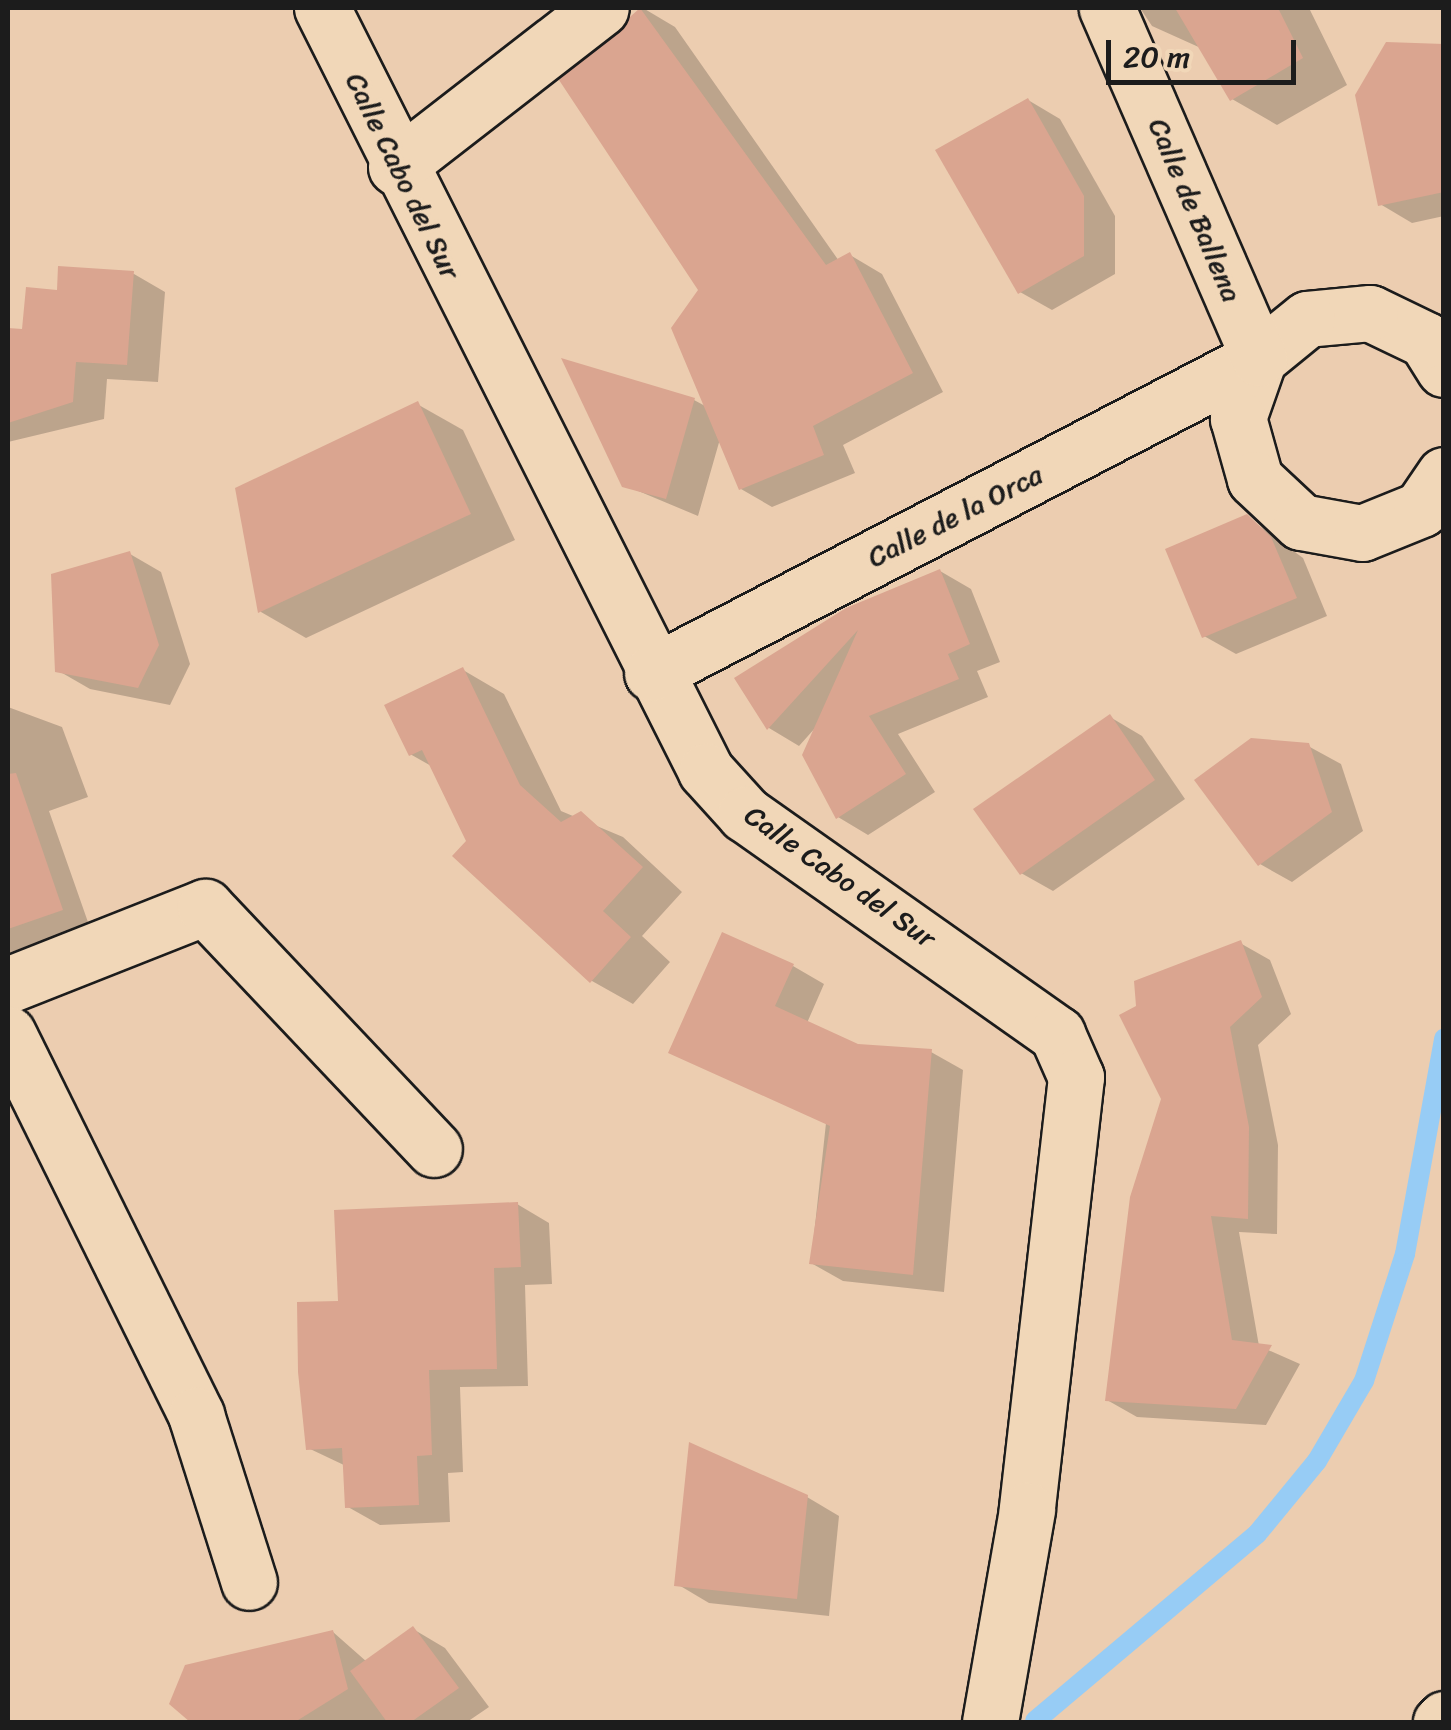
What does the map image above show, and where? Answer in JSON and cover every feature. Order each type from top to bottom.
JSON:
[{"type":"street","name":"Calle Cabo del Sur","points":[[322,8],[396,166],[652,673],[706,771],[745,814],[1057,1034],[1076,1077],[1028,1510],[990,1722]]},
{"type":"street","points":[[396,166],[601,8]]},
{"type":"street","name":"Calle de Ballena","points":[[1107,8],[1258,358]]},
{"type":"street","name":"Calle de la Orca","points":[[652,673],[1258,358],[1308,319],[1370,313],[1426,340],[1444,369]]},
{"type":"street","points":[[1258,358],[1238,418],[1254,479],[1301,522],[1362,533],[1421,509],[1444,476]]},
{"type":"street","points":[[8,985],[206,907],[434,1149]]},
{"type":"street","points":[[8,1034],[196,1415],[249,1582]]},
{"type":"building","points":[[640,8],[826,265],[850,252],[913,373],[813,426],[824,455],[739,490],[671,328],[698,290],[559,80]]},
{"type":"building","points":[[1175,8],[1278,8],[1303,58],[1230,101]]},
{"type":"building","points":[[1386,42],[1444,44],[1444,192],[1378,206],[1355,95]]},
{"type":"building","points":[[1028,98],[1084,196],[1084,256],[1018,294],[935,150]]},
{"type":"building","points":[[58,266],[134,271],[127,365],[76,362],[73,402],[8,423],[8,328],[22,329],[26,287],[57,290]]},
{"type":"building","points":[[561,358],[695,398],[666,499],[622,487]]},
{"type":"building","points":[[418,401],[471,514],[258,613],[235,488]]},
{"type":"building","points":[[1247,514],[1271,537],[1297,598],[1202,638],[1165,549]]},
{"type":"building","points":[[130,551],[159,645],[138,688],[55,672],[51,574]]},
{"type":"building","points":[[940,569],[970,644],[948,654],[959,679],[869,716],[906,774],[836,819],[802,755],[858,630],[767,730],[734,678],[846,608]]},
{"type":"building","points":[[463,667],[520,785],[561,822],[581,811],[643,867],[603,911],[631,937],[590,983],[452,856],[466,841],[422,750],[409,756],[384,705]]},
{"type":"building","points":[[1110,714],[1155,780],[1020,875],[973,809]]},
{"type":"building","points":[[1251,738],[1309,743],[1332,812],[1258,866],[1194,780]]},
{"type":"building","points":[[16,773],[63,910],[8,929],[8,774]]},
{"type":"building","points":[[722,932],[794,964],[775,1006],[858,1044],[932,1049],[913,1275],[809,1264],[830,1126],[668,1053]]},
{"type":"building","points":[[1241,940],[1262,997],[1230,1027],[1249,1127],[1248,1219],[1211,1216],[1232,1340],[1272,1345],[1236,1409],[1105,1401],[1130,1197],[1161,1099],[1119,1015],[1136,1006],[1134,981]]},
{"type":"building","points":[[518,1202],[521,1267],[494,1268],[497,1369],[429,1370],[432,1455],[417,1456],[419,1505],[345,1508],[342,1448],[306,1450],[298,1372],[297,1302],[338,1301],[334,1210]]},
{"type":"building","points":[[689,1442],[808,1495],[797,1599],[674,1586]]},
{"type":"building","points":[[413,1626],[459,1688],[411,1722],[387,1722],[350,1671]]},
{"type":"building","points":[[333,1630],[348,1689],[295,1722],[190,1722],[169,1704],[185,1665]]},
{"type":"waterway","points":[[1035,1721],[1257,1534],[1317,1461],[1364,1381],[1405,1254],[1444,1039]]}]
